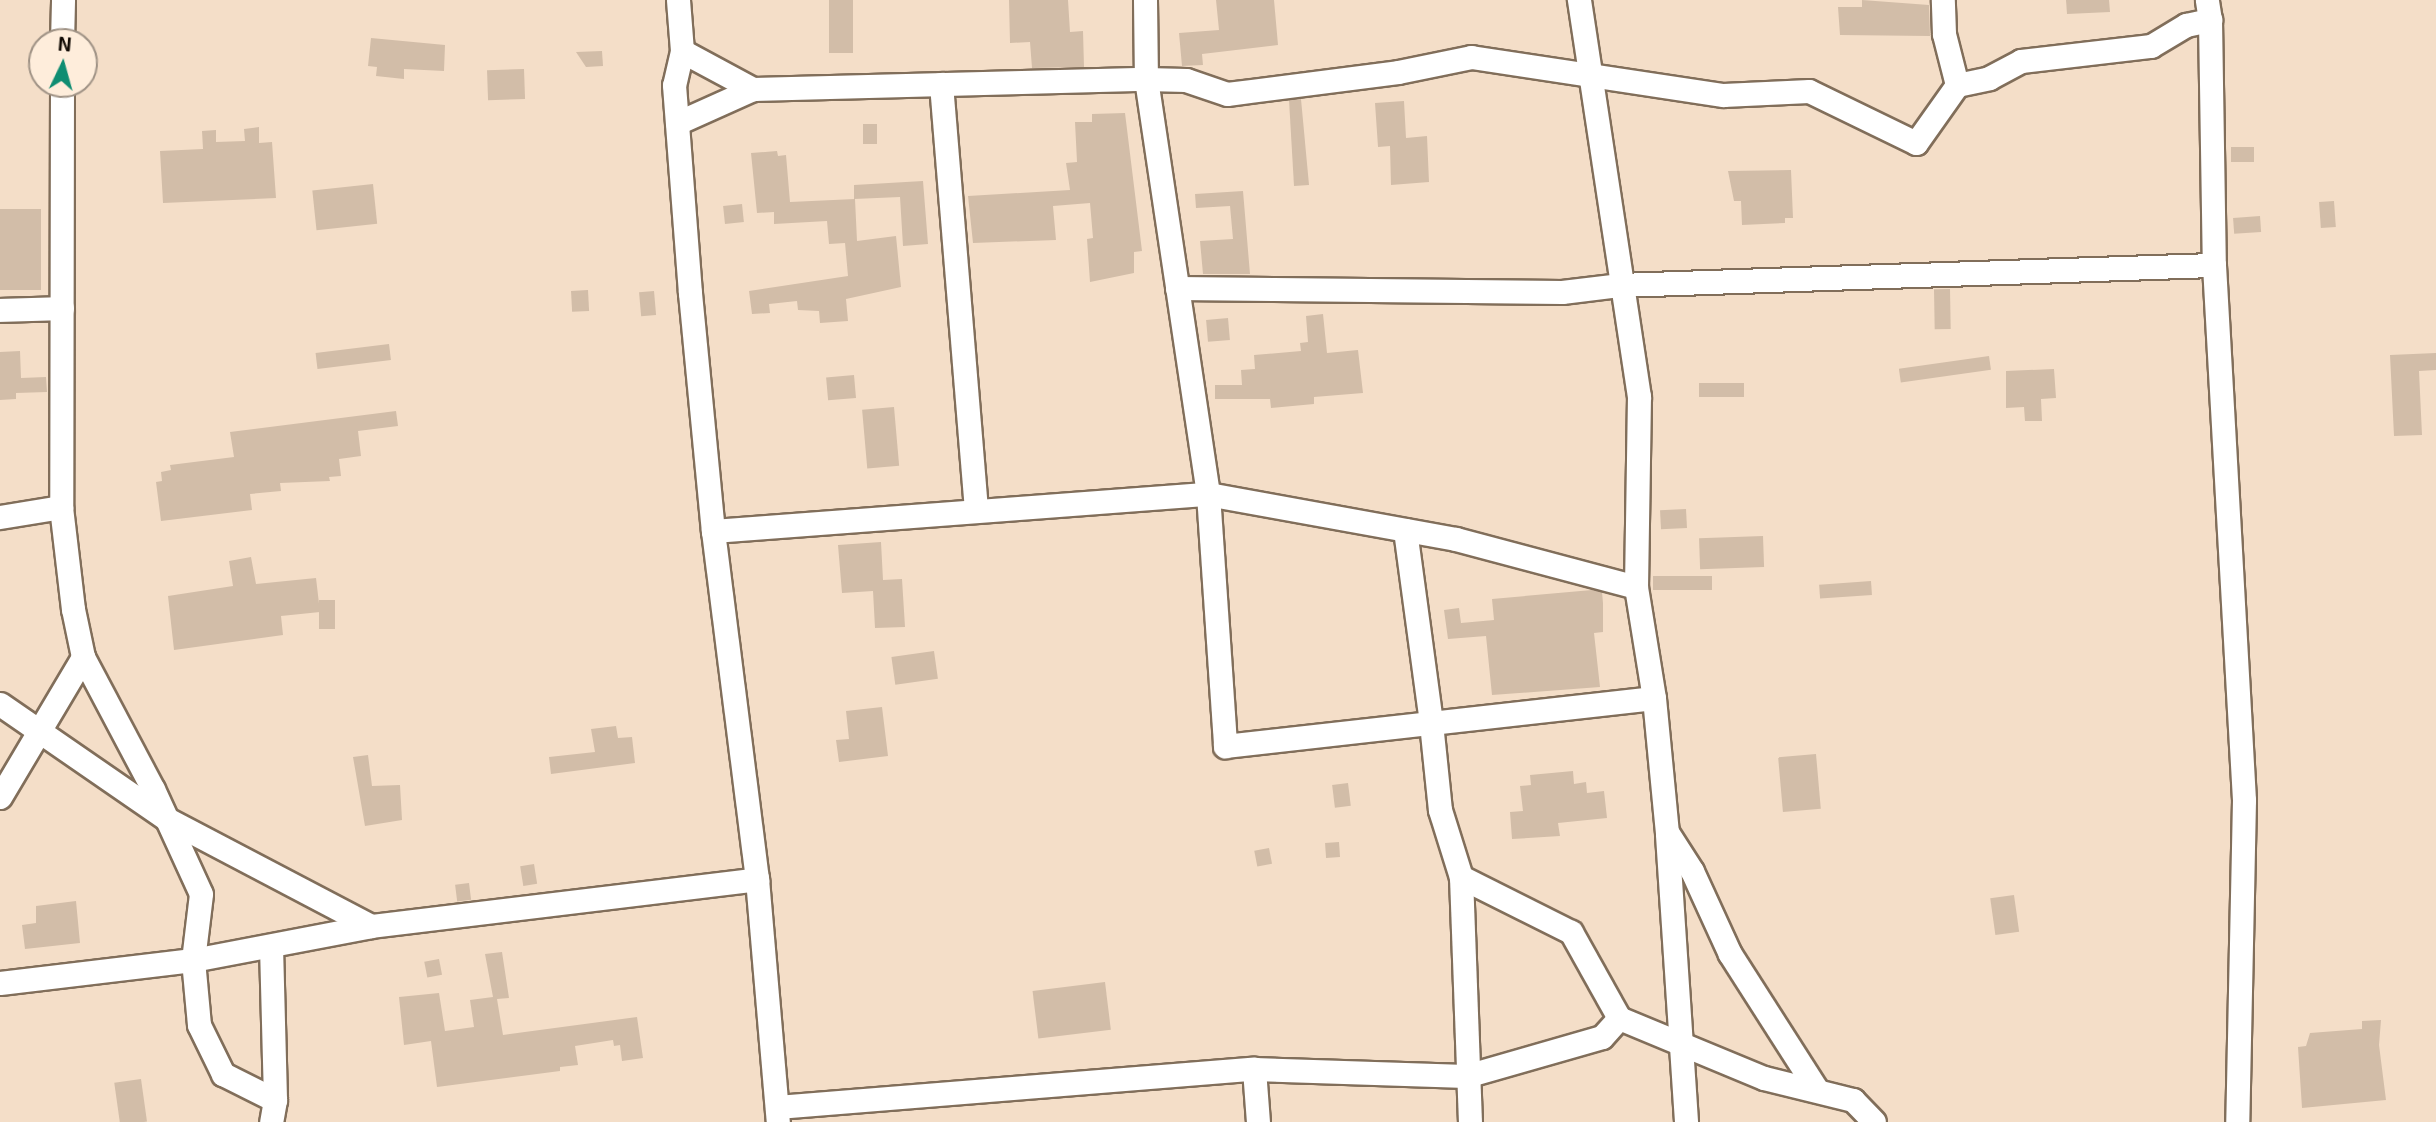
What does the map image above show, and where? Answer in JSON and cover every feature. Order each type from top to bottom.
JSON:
[{"type":"street","points":[[62,0],[62,28]]},
{"type":"street","points":[[678,0],[682,51],[674,85],[713,531],[757,880],[778,1115],[1254,1069],[1466,1076],[1602,1037],[1619,1018]]},
{"type":"street","points":[[1145,0],[1146,79],[1208,494],[1225,747],[1654,698]]},
{"type":"street","points":[[1578,0],[1586,71],[1639,396],[1636,587],[1654,698],[1667,832],[1678,1044],[1686,1122]]},
{"type":"street","points":[[1942,0],[1944,34],[1957,85]]},
{"type":"street","points":[[677,124],[753,89],[1146,79],[1186,80],[1227,94],[1398,72],[1471,57],[1586,71],[1723,94],[1809,90],[1916,143],[1957,85],[1989,78],[2021,61],[2136,50],[2186,25],[2209,10]]},
{"type":"street","points":[[2209,10],[2214,265],[2245,800],[2237,1122]]},
{"type":"street","points":[[682,51],[753,89]]},
{"type":"street","points":[[942,84],[976,510]]},
{"type":"street","points":[[62,98],[61,507],[73,609],[83,657],[167,819],[201,894],[193,960],[199,1025],[223,1074],[273,1111]]},
{"type":"street","points":[[1177,288],[1562,292],[1619,285],[2214,265]]},
{"type":"street","points":[[0,310],[62,307]]},
{"type":"street","points":[[713,531],[1208,494],[1456,539],[1636,587]]},
{"type":"street","points":[[0,517],[61,507]]},
{"type":"street","points":[[1405,530],[1440,810],[1461,877],[1466,1076],[1470,1122]]},
{"type":"street","points":[[0,797],[83,657]]},
{"type":"street","points":[[0,704],[41,728],[167,819],[371,926]]},
{"type":"street","points":[[1667,832],[1692,871],[1730,954],[1815,1087]]},
{"type":"street","points":[[1461,877],[1571,932],[1619,1018],[1764,1078],[1815,1087],[1853,1100],[1874,1122]]},
{"type":"street","points":[[0,983],[193,960],[371,926],[757,880]]},
{"type":"street","points":[[271,946],[273,1111]]},
{"type":"street","points":[[1254,1069],[1258,1122]]},
{"type":"building","points":[[829,0],[853,0],[853,53],[829,53]]},
{"type":"building","points":[[1009,0],[1068,0],[1070,32],[1083,31],[1084,67],[1032,68],[1030,42],[1010,43]]},
{"type":"building","points":[[1216,0],[1274,0],[1278,45],[1202,54],[1203,65],[1182,66],[1179,33],[1219,30]]},
{"type":"building","points":[[1862,0],[1929,5],[1930,36],[1840,35],[1838,7],[1862,7]]},
{"type":"building","points":[[2066,0],[2109,0],[2110,12],[2067,14]]},
{"type":"building","points":[[371,38],[445,45],[444,71],[404,69],[404,79],[376,76],[377,67],[368,66]]},
{"type":"building","points":[[602,51],[603,66],[586,67],[576,52]]},
{"type":"building","points":[[524,69],[525,99],[488,100],[487,70]]},
{"type":"building","points":[[1301,99],[1309,185],[1294,186],[1289,100]]},
{"type":"building","points":[[1404,101],[1406,138],[1427,136],[1429,182],[1391,185],[1390,146],[1378,147],[1375,103]]},
{"type":"building","points":[[1125,113],[1142,251],[1134,252],[1134,273],[1090,282],[1087,239],[1093,238],[1090,203],[1053,206],[1056,240],[973,243],[968,196],[1070,190],[1066,163],[1077,162],[1075,122],[1092,122],[1092,114]]},
{"type":"building","points":[[863,124],[877,124],[877,144],[863,144]]},
{"type":"building","points":[[259,127],[259,143],[272,142],[276,198],[163,203],[160,151],[203,149],[202,131],[216,130],[216,142],[245,141],[244,129]]},
{"type":"building","points":[[2231,147],[2254,147],[2254,162],[2231,162]]},
{"type":"building","points":[[777,151],[778,156],[786,155],[790,202],[855,199],[857,241],[896,236],[901,287],[846,299],[848,321],[820,323],[819,311],[798,310],[797,301],[769,304],[770,313],[752,314],[749,291],[848,276],[845,243],[829,244],[827,221],[774,224],[774,212],[757,213],[751,153]]},
{"type":"building","points":[[1791,170],[1793,218],[1785,218],[1785,223],[1742,225],[1741,201],[1734,201],[1728,171]]},
{"type":"building","points":[[923,181],[928,244],[903,246],[900,197],[854,199],[854,185]]},
{"type":"building","points":[[373,184],[377,224],[317,230],[312,190]]},
{"type":"building","points":[[1243,191],[1250,274],[1203,274],[1200,241],[1233,239],[1230,206],[1196,208],[1195,194]]},
{"type":"building","points":[[2334,201],[2336,227],[2321,228],[2319,202]]},
{"type":"building","points":[[742,204],[744,222],[725,224],[723,206]]},
{"type":"building","points":[[0,209],[41,209],[41,290],[0,290]]},
{"type":"building","points":[[2260,216],[2261,232],[2234,234],[2233,218]]},
{"type":"building","points":[[1934,289],[1950,289],[1951,329],[1935,329]]},
{"type":"building","points":[[588,290],[589,311],[572,312],[571,291]]},
{"type":"building","points":[[654,291],[656,315],[641,316],[639,292]]},
{"type":"building","points":[[1323,314],[1327,353],[1358,350],[1363,393],[1314,397],[1314,404],[1271,408],[1270,399],[1215,399],[1215,385],[1242,385],[1241,370],[1255,369],[1254,355],[1301,351],[1300,343],[1308,342],[1306,316]]},
{"type":"building","points":[[1228,318],[1230,340],[1208,342],[1206,320]]},
{"type":"building","points":[[389,344],[391,360],[318,369],[316,353]]},
{"type":"building","points":[[20,351],[21,378],[46,377],[47,392],[16,393],[16,399],[0,400],[0,352]]},
{"type":"building","points":[[2436,353],[2436,370],[2419,371],[2422,435],[2394,436],[2390,355]]},
{"type":"building","points":[[1989,356],[1991,370],[1901,383],[1899,369]]},
{"type":"building","points":[[2054,369],[2056,398],[2041,399],[2042,421],[2025,421],[2024,407],[2006,408],[2006,371]]},
{"type":"building","points":[[854,375],[856,398],[828,400],[826,377]]},
{"type":"building","points":[[1699,383],[1744,383],[1744,397],[1699,397]]},
{"type":"building","points":[[894,407],[899,466],[867,469],[862,410]]},
{"type":"building","points":[[396,411],[398,426],[358,431],[361,456],[339,459],[341,476],[329,477],[330,481],[280,483],[281,491],[250,494],[252,510],[161,521],[156,482],[162,481],[161,472],[171,470],[170,465],[234,457],[230,432]]},
{"type":"building","points":[[1686,509],[1687,528],[1661,529],[1660,510]]},
{"type":"building","points":[[1763,536],[1764,567],[1700,569],[1699,538]]},
{"type":"building","points":[[881,542],[883,580],[902,579],[905,627],[875,628],[873,591],[842,593],[838,545]]},
{"type":"building","points":[[251,557],[256,584],[316,578],[320,612],[281,616],[283,635],[174,650],[168,596],[233,586],[229,561]]},
{"type":"building","points":[[1653,576],[1712,576],[1712,590],[1653,590]]},
{"type":"building","points":[[1871,581],[1872,595],[1820,599],[1819,585]]},
{"type":"building","points":[[1592,590],[1602,592],[1603,603],[1603,632],[1594,633],[1600,687],[1492,695],[1486,636],[1448,639],[1444,610],[1459,608],[1461,623],[1494,620],[1492,599]]},
{"type":"building","points":[[319,600],[335,600],[335,629],[319,629]]},
{"type":"building","points":[[934,651],[938,679],[895,685],[891,657]]},
{"type":"building","points":[[882,707],[888,756],[839,762],[836,740],[849,739],[846,711]]},
{"type":"building","points":[[616,726],[618,738],[632,737],[635,763],[551,774],[549,757],[595,752],[591,729]]},
{"type":"building","points":[[1816,754],[1821,809],[1783,812],[1778,757]]},
{"type":"building","points":[[368,755],[372,786],[400,785],[402,820],[365,826],[353,757]]},
{"type":"building","points":[[1573,771],[1574,784],[1586,782],[1587,793],[1604,791],[1607,818],[1558,823],[1560,836],[1512,839],[1510,812],[1523,811],[1520,786],[1531,785],[1530,775]]},
{"type":"building","points":[[1348,783],[1351,806],[1335,808],[1332,785]]},
{"type":"building","points":[[1339,842],[1340,857],[1326,858],[1325,843]]},
{"type":"building","points":[[1269,848],[1272,864],[1257,867],[1254,851]]},
{"type":"building","points":[[534,864],[537,884],[523,886],[520,866]]},
{"type":"building","points":[[469,883],[471,900],[457,902],[455,885]]},
{"type":"building","points":[[2014,895],[2019,932],[1995,935],[1990,898]]},
{"type":"building","points":[[76,901],[80,943],[25,949],[22,925],[36,923],[36,906]]},
{"type":"building","points":[[502,952],[509,998],[497,999],[503,1035],[637,1017],[643,1058],[622,1061],[620,1045],[614,1046],[613,1040],[575,1046],[578,1065],[560,1067],[560,1071],[437,1087],[431,1041],[404,1045],[399,997],[439,993],[445,1031],[474,1027],[470,1000],[493,997],[485,954]]},
{"type":"building","points":[[439,959],[442,975],[427,978],[424,962]]},
{"type":"building","points":[[1105,982],[1111,1030],[1038,1039],[1033,991]]},
{"type":"building","points":[[2381,1020],[2379,1045],[2386,1100],[2302,1108],[2298,1047],[2306,1046],[2310,1033],[2362,1029],[2362,1021]]},
{"type":"building","points":[[141,1079],[147,1122],[120,1122],[114,1083]]}]
